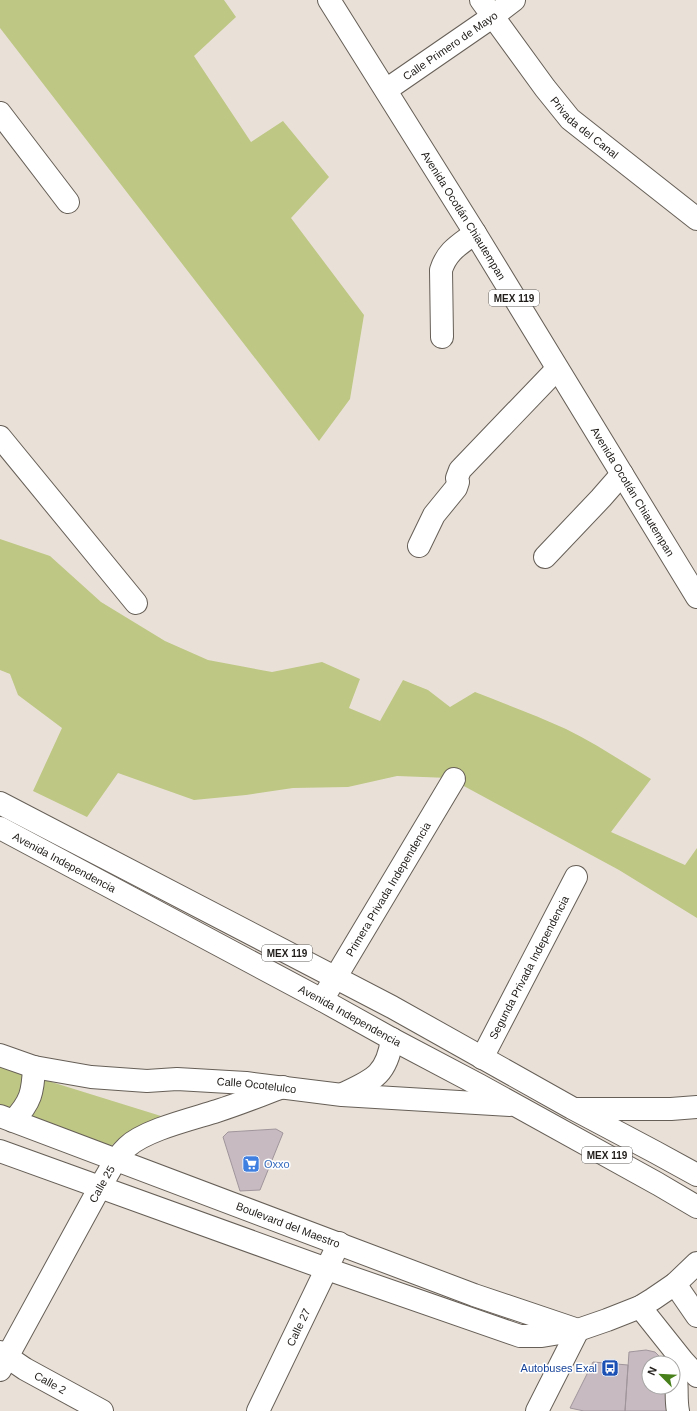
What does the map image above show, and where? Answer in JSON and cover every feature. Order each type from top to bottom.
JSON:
[{"type":"main road","name":"Avenida Ocotlán Chiautempan","points":[[328,0],[475,233],[697,597]]},
{"type":"main road","name":"Calle Primero de Mayo","points":[[386,90],[487,8],[514,0]]},
{"type":"main road","name":"Privada del Canal","points":[[487,8],[545,88],[570,119],[697,219]]},
{"type":"main road","points":[[0,113],[68,202]]},
{"type":"main road","points":[[442,337],[441,270],[447,256],[453,249],[475,233]]},
{"type":"main road","points":[[420,546],[434,515],[456,488],[458,482],[456,478],[460,470],[557,369]]},
{"type":"main road","points":[[0,437],[136,603]]},
{"type":"main road","points":[[545,557],[622,474]]},
{"type":"main road","name":"Primera Privada Independencia","points":[[322,1000],[454,779]]},
{"type":"main road","name":"Avenida Independencia","points":[[0,803],[392,1007],[572,1108],[697,1175]]},
{"type":"main road","name":"Avenida Independencia","points":[[0,828],[516,1105],[697,1207]]},
{"type":"main road","name":"Segunda Privada Independencia","points":[[482,1058],[576,877]]},
{"type":"main road","points":[[342,1095],[368,1082],[379,1074],[388,1058],[392,1039]]},
{"type":"main road","name":"Calle Ocotelulco","points":[[0,1055],[34,1066],[91,1077],[147,1081],[177,1079],[283,1087],[342,1095],[572,1108],[671,1109],[697,1107]]},
{"type":"main road","points":[[7,1118],[28,1103],[32,1093],[34,1066]]},
{"type":"main road","name":"Calle 25","points":[[2,1360],[100,1187],[116,1160],[127,1146],[159,1130],[233,1106],[283,1087]]},
{"type":"main road","name":"Boulevard del Maestro","points":[[7,1118],[474,1295],[578,1330]]},
{"type":"main road","points":[[0,1152],[327,1269],[520,1336],[542,1336],[578,1330],[607,1320],[633,1309],[675,1284],[697,1263]]},
{"type":"main road","name":"Calle 27","points":[[258,1411],[339,1243]]},
{"type":"main road","points":[[675,1284],[697,1316]]},
{"type":"main road","points":[[633,1309],[665,1355]]},
{"type":"main road","points":[[633,1309],[697,1376]]},
{"type":"main road","points":[[537,1411],[578,1330]]},
{"type":"main road","name":"Calle 2","points":[[2,1360],[25,1369],[102,1411]]},
{"type":"main road","points":[[676,1395],[678,1411]]},
{"type":"green space","points":[[0,0],[224,0],[236,17],[194,56],[251,142],[283,121],[329,177],[291,218],[364,315],[350,399],[319,441],[0,28]]},
{"type":"green space","points":[[0,539],[50,556],[101,602],[165,641],[208,660],[272,672],[322,662],[360,679],[349,708],[380,721],[403,680],[428,690],[450,707],[475,692],[577,734],[651,779],[611,832],[685,865],[697,848],[697,918],[619,870],[449,778],[397,776],[348,787],[293,788],[246,795],[194,800],[118,773],[87,817],[33,791],[62,728],[18,695],[10,674],[0,670]]},
{"type":"green space","points":[[0,1066],[161,1116],[121,1137],[110,1147],[0,1107]]},
{"type":"building","name":"Oxxo","points":[[276,1129],[283,1133],[260,1190],[240,1191],[223,1137],[228,1132]]},
{"type":"building","points":[[646,1350],[655,1352],[658,1355],[641,1355],[641,1395],[668,1395],[667,1411],[625,1411],[629,1352]]},
{"type":"building","points":[[593,1362],[628,1365],[625,1411],[584,1411],[570,1408]]},
{"type":"place","name":"Oxxo","points":[[251,1164]]},
{"type":"place","name":"Autobuses Exal","points":[[610,1368]]}]
